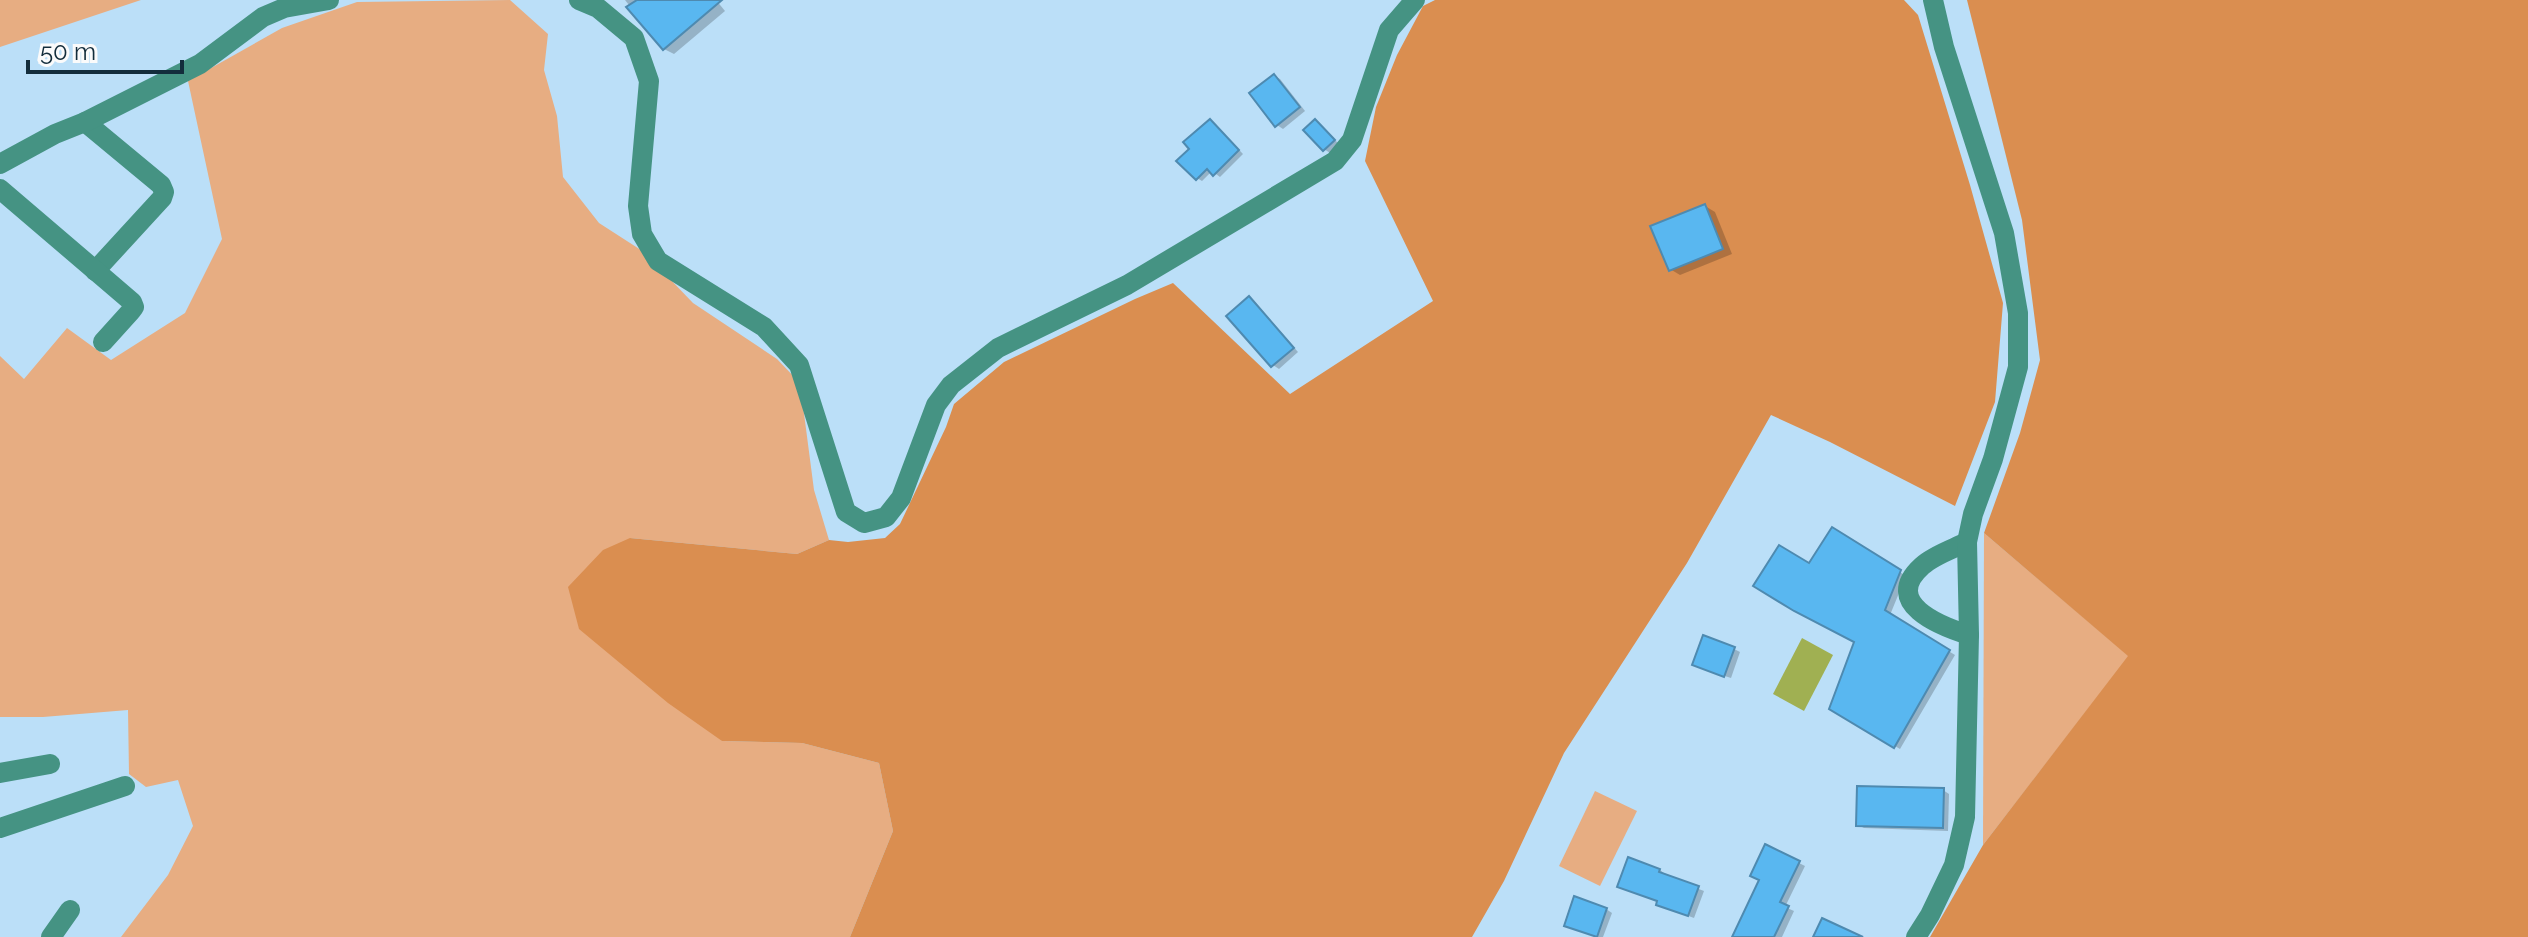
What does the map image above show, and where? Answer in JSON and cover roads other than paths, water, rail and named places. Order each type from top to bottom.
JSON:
[{"type":"street","points":[[0,164],[200,64],[263,17],[284,8],[329,0]]},
{"type":"street","points":[[579,0],[598,8],[634,38],[649,81],[638,206],[642,234],[658,261],[764,327],[799,365],[846,512],[864,523],[886,517],[901,498],[936,405],[951,385],[998,348],[1127,285],[1335,161],[1352,140],[1389,30],[1415,0]]},
{"type":"street","points":[[1916,937],[1954,865],[1965,817],[1969,635],[1967,542],[2018,367],[2018,313],[2004,233],[1944,47],[1933,0]]},
{"type":"street","points":[[85,122],[161,185],[164,192],[162,198],[95,271]]},
{"type":"street","points":[[0,189],[132,302],[134,307],[103,342]]},
{"type":"street","points":[[1967,542],[1925,563],[1913,575],[1909,589],[1912,605],[1923,616],[1969,635]]},
{"type":"street","points":[[0,773],[50,764]]},
{"type":"street","points":[[0,828],[125,786]]},
{"type":"street","points":[[51,937],[70,910]]}]
